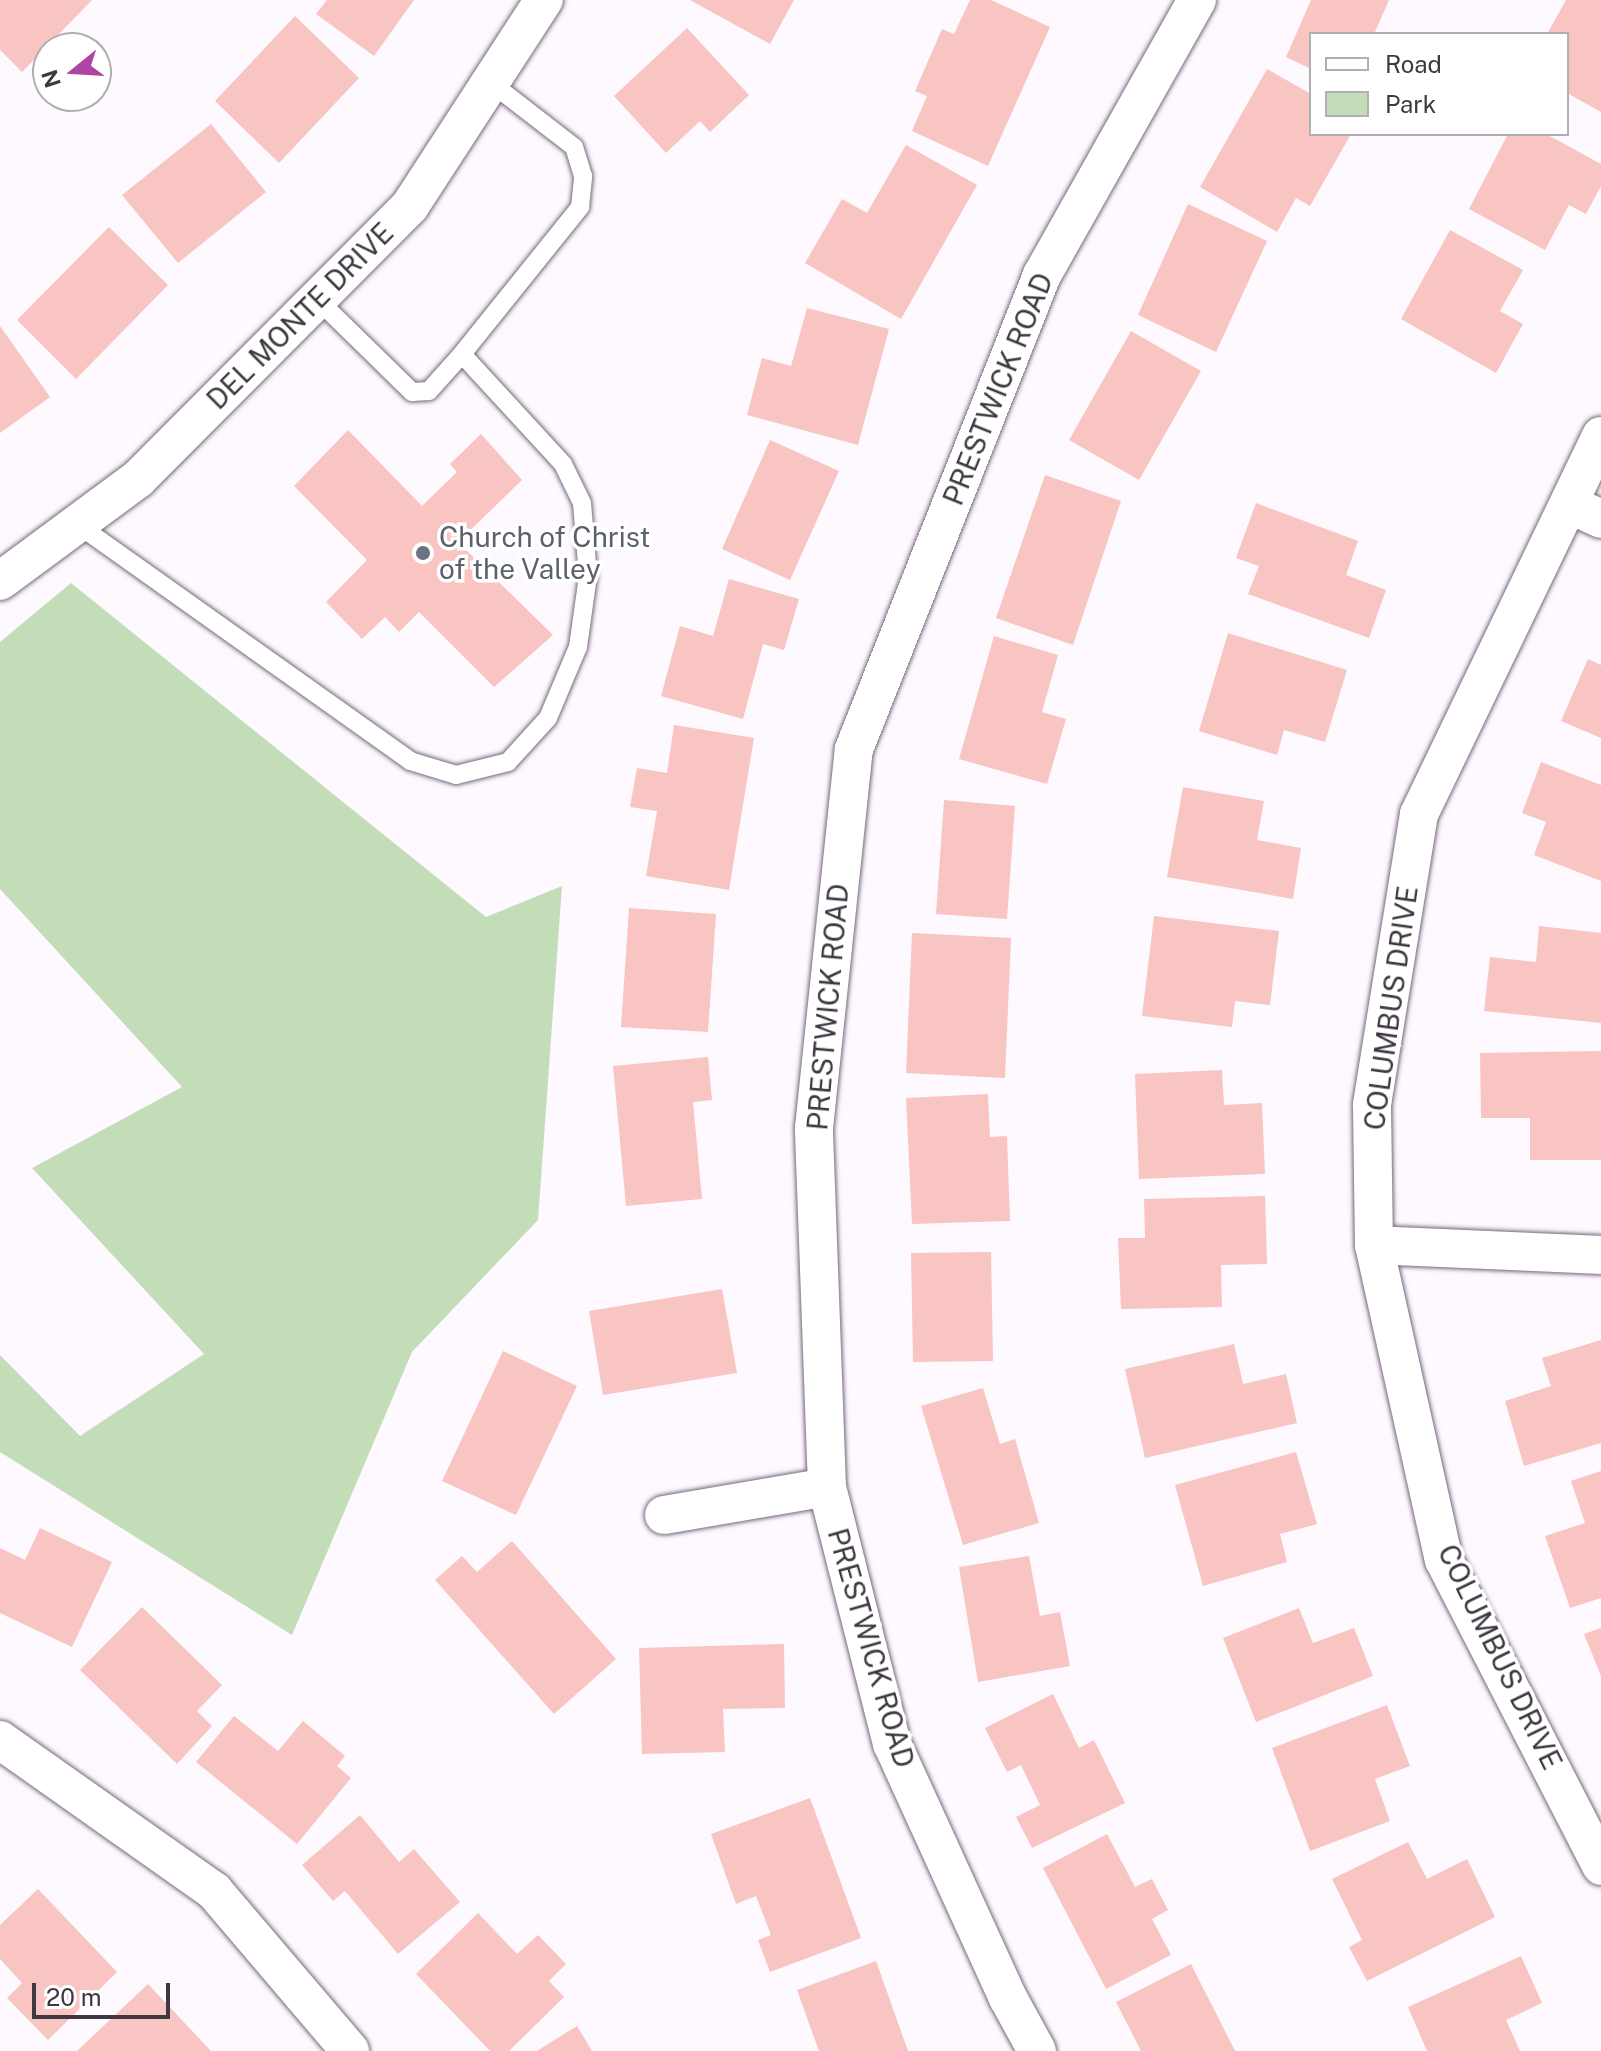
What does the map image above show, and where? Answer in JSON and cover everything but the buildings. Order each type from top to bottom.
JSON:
[{"type":"street","name":"DEL MONTE DRIVE","points":[[0,581],[138,479],[410,206],[544,0]]},
{"type":"street","name":"PRESTWICK ROAD","points":[[1037,2051],[1008,1998],[892,1744],[827,1487],[814,1128],[854,749],[1042,275],[1197,0]]},
{"type":"street","name":"COLUMBUS DRIVE","points":[[1601,436],[1585,512],[1419,814],[1372,1105],[1374,1245],[1444,1560],[1601,1866]]},
{"type":"street","points":[[1374,1245],[1601,1255]]},
{"type":"street","points":[[664,1515],[827,1487]]},
{"type":"street","points":[[0,1740],[214,1891],[350,2051]]},
{"type":"lane","points":[[317,299],[412,392],[429,391],[580,207],[582,192],[574,147],[490,82]]},
{"type":"lane","points":[[77,524],[410,761],[456,775],[508,762],[548,718],[578,647],[588,576],[582,503],[563,464],[462,354]]},
{"type":"green space","points":[[71,583],[486,917],[562,886],[538,1220],[412,1352],[292,1635],[0,1452],[0,1355],[80,1436],[204,1354],[32,1168],[182,1087],[0,889],[0,642]]},
{"type":"place","name":"Church of Christ of the Valley","points":[[423,553]]}]
